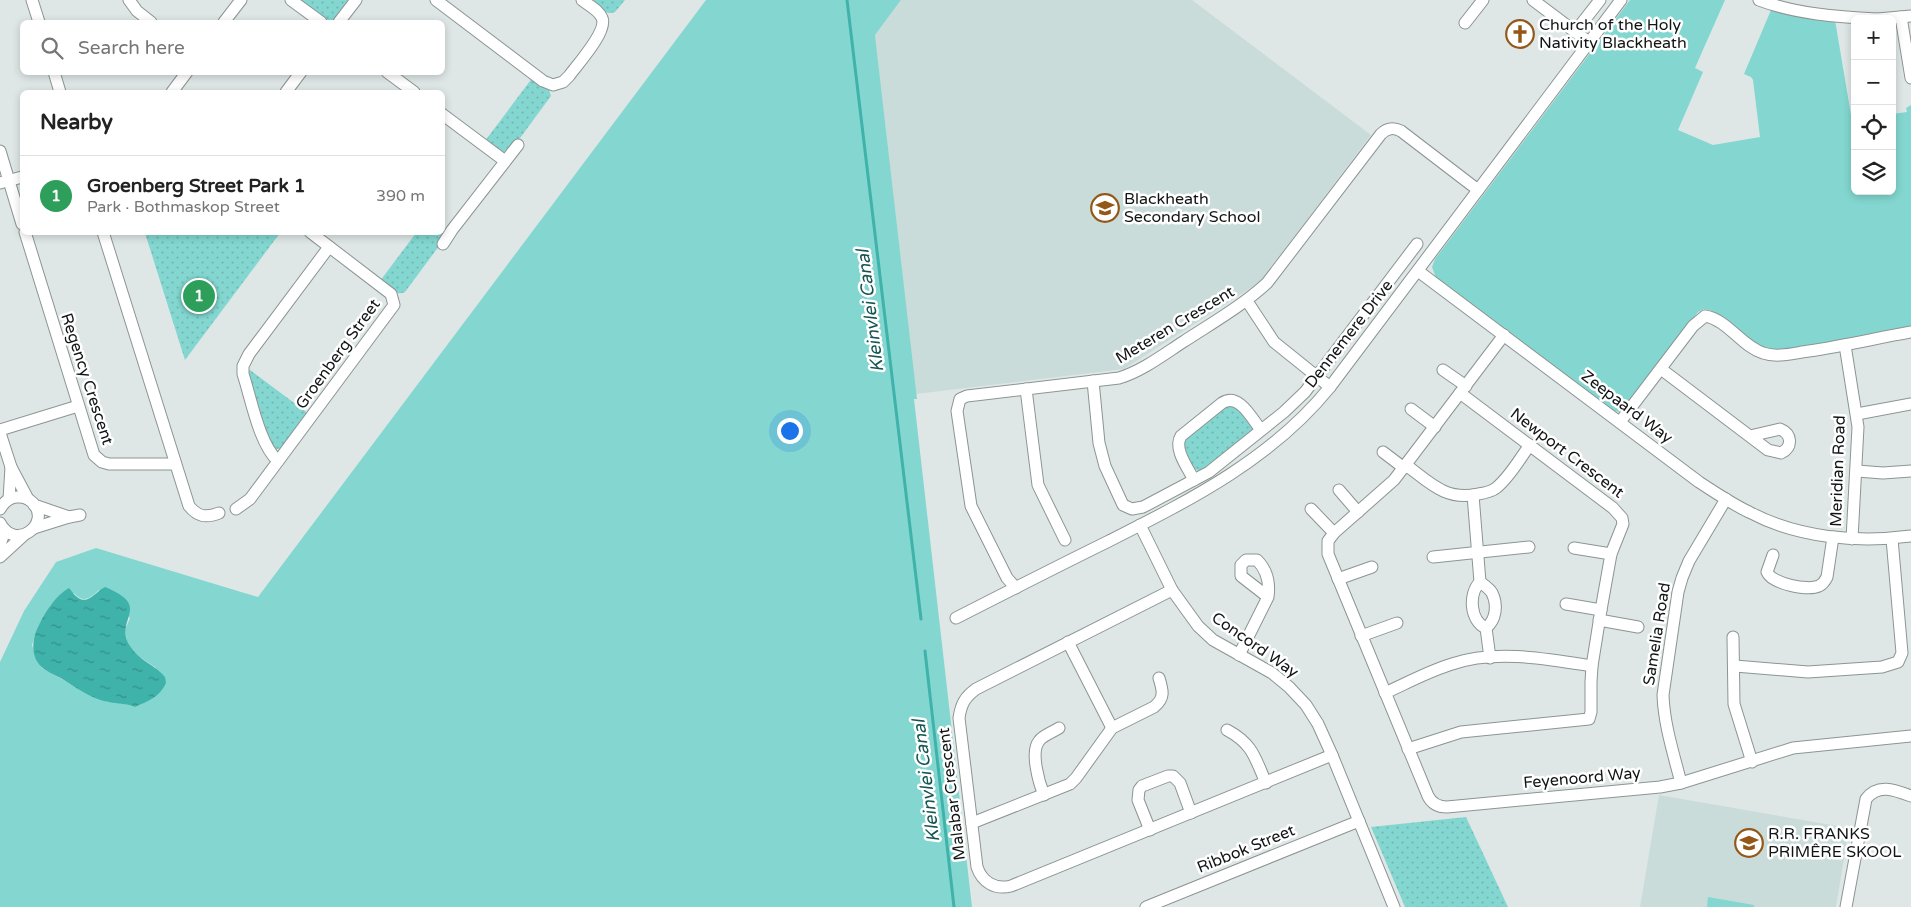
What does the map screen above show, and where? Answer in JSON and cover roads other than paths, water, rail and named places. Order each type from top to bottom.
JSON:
[{"type":"street","points":[[32,0],[38,20]]},
{"type":"street","points":[[129,0],[137,11],[148,20]]},
{"type":"street","points":[[226,20],[241,0]]},
{"type":"street","points":[[291,0],[318,20]]},
{"type":"street","points":[[341,20],[356,0]]},
{"type":"street","points":[[436,0],[543,81],[553,85],[563,82],[569,76],[602,30],[603,20],[599,13],[582,0]]},
{"type":"street","points":[[1465,23],[1483,0]]},
{"type":"street","points":[[1534,0],[1590,43]]},
{"type":"street","points":[[1575,32],[1600,0]]},
{"type":"street","name":"Dennemere Drive","points":[[956,618],[1189,500],[1233,473],[1290,428],[1330,387],[1621,0]]},
{"type":"street","points":[[1759,0],[1788,9],[1851,16]]},
{"type":"street","points":[[1906,17],[1911,78]]},
{"type":"street","points":[[55,75],[59,90]]},
{"type":"street","points":[[174,90],[185,75]]},
{"type":"street","points":[[288,90],[299,75]]},
{"type":"street","points":[[391,75],[411,90]]},
{"type":"street","points":[[445,116],[505,161]]},
{"type":"street","name":"Meteren Crescent","points":[[1016,588],[1007,578],[971,506],[957,408],[960,399],[967,396],[1120,378],[1135,372],[1247,301],[1274,275],[1381,134],[1386,130],[1393,128],[1401,131],[1478,190]]},
{"type":"street","points":[[443,244],[447,226],[518,145]]},
{"type":"street","points":[[0,151],[5,182],[20,219]]},
{"type":"street","points":[[5,182],[20,178]]},
{"type":"street","name":"Regency Crescent","points":[[26,235],[92,452],[96,458],[109,464],[175,464]]},
{"type":"street","points":[[104,235],[189,506],[193,512],[201,516],[209,517],[219,513]]},
{"type":"street","name":"Groenberg Street","points":[[236,508],[250,499],[394,305],[391,294],[314,235]]},
{"type":"street","name":"Dennemere Drive","points":[[1093,381],[1101,453],[1105,466],[1126,508],[1142,507],[1209,472],[1292,406],[1417,244]]},
{"type":"street","points":[[278,461],[272,456],[264,442],[243,374],[243,366],[249,354],[329,247]]},
{"type":"street","name":"Zeepaard Way","points":[[1418,271],[1700,482],[1749,512],[1776,523],[1810,533],[1833,537],[1892,539],[1911,536]]},
{"type":"street","points":[[1247,301],[1274,342],[1330,387]]},
{"type":"street","points":[[1620,422],[1692,326],[1705,316],[1713,318],[1753,348],[1765,354],[1782,355],[1911,332]]},
{"type":"street","points":[[1311,509],[1334,533],[1388,487],[1504,335]]},
{"type":"street","name":"Meridian Road","points":[[1845,345],[1857,414],[1858,437],[1852,539]]},
{"type":"street","points":[[1661,369],[1750,436]]},
{"type":"street","points":[[1443,370],[1463,390]]},
{"type":"street","points":[[1026,389],[1038,485],[1064,540]]},
{"type":"street","name":"Newport Crescent","points":[[1408,749],[1461,732],[1589,719],[1592,712],[1590,682],[1600,615],[1612,554],[1623,524],[1619,513],[1530,445],[1463,390]]},
{"type":"street","points":[[1194,480],[1178,450],[1179,439],[1222,403],[1230,400],[1238,401],[1262,430]]},
{"type":"street","points":[[1857,414],[1911,404]]},
{"type":"street","points":[[34,528],[38,516],[11,467],[0,431],[78,406]]},
{"type":"street","points":[[1411,410],[1435,427]]},
{"type":"street","points":[[1383,452],[1446,493],[1473,496],[1488,492],[1497,487],[1530,445]]},
{"type":"street","points":[[3,504],[11,467]]},
{"type":"street","points":[[1857,471],[1883,473],[1911,471]]},
{"type":"street","points":[[1339,490],[1358,512]]},
{"type":"street","points":[[0,557],[34,528],[75,516],[16,496],[3,504]]},
{"type":"street","points":[[1473,496],[1480,582],[1474,591],[1474,611],[1478,623],[1486,628]]},
{"type":"street","name":"Samelia Road","points":[[1682,783],[1664,705],[1664,687],[1678,592],[1689,561],[1726,499]]},
{"type":"street","name":"Concord Way","points":[[1140,526],[1172,590],[1198,626],[1213,640],[1277,678],[1289,687],[1306,705],[1318,724],[1332,755],[1394,907]]},
{"type":"street","points":[[0,544],[2,527],[16,536],[24,535]]},
{"type":"street","name":"Feyenoord Way","points":[[1334,533],[1328,541],[1328,554],[1429,799],[1443,807],[1653,788],[1682,783],[1793,748],[1911,736]]},
{"type":"street","points":[[1773,555],[1767,572],[1773,580],[1785,584],[1809,587],[1819,586],[1826,579],[1833,537]]},
{"type":"street","points":[[1734,666],[1808,672],[1882,667],[1898,662],[1901,656],[1901,647],[1892,539]]},
{"type":"street","points":[[1433,557],[1529,547]]},
{"type":"street","points":[[1574,548],[1612,554]]},
{"type":"street","points":[[1338,579],[1372,567]]},
{"type":"street","points":[[1480,582],[1491,591],[1494,600],[1494,619],[1486,628],[1490,658]]},
{"type":"street","name":"Malabar Crescent","points":[[1172,590],[976,689],[964,700],[960,708],[959,718],[979,872],[986,882],[1001,888],[1011,886],[1332,755]]},
{"type":"street","points":[[1239,654],[1268,596]]},
{"type":"street","points":[[1566,604],[1638,627]]},
{"type":"street","points":[[1361,636],[1396,623]]},
{"type":"street","points":[[1733,637],[1734,704],[1752,762]]},
{"type":"street","points":[[1068,642],[1112,728]]},
{"type":"street","points":[[1385,693],[1450,664],[1490,658],[1536,657],[1592,666]]},
{"type":"street","points":[[972,823],[1062,788],[1076,778],[1112,728],[1154,707],[1160,702],[1164,691],[1159,678]]},
{"type":"street","points":[[1044,795],[1037,774],[1037,742],[1042,737],[1059,728]]},
{"type":"street","points":[[1227,730],[1238,736],[1252,750],[1266,783]]},
{"type":"street","points":[[1150,830],[1138,800],[1139,790],[1142,786],[1168,776],[1173,776],[1180,782],[1191,813]]},
{"type":"street","points":[[1846,907],[1864,803],[1872,793],[1887,788],[1911,796]]},
{"type":"street","name":"Ribbok Street","points":[[1146,907],[1359,821]]},
{"type":"water","points":[[105,587],[119,594],[127,601],[130,607],[126,637],[133,651],[165,677],[166,683],[160,692],[153,698],[135,707],[104,701],[87,694],[44,669],[39,664],[34,653],[33,647],[37,629],[48,608],[60,595],[69,588],[77,597],[85,600]]},
{"type":"waterway","name":"Kleinvlei Canal","points":[[847,0],[921,619]]},
{"type":"waterway","name":"Kleinvlei Canal","points":[[925,651],[954,907]]},
{"type":"place","name":"Church of the Holy Nativity Blackheath","points":[[1520,34]]},
{"type":"place","name":"Blackheath Secondary School","points":[[1105,208]]},
{"type":"place","name":"Groenberg Street Park 1","points":[[199,296]]},
{"type":"place","name":"R.R. FRANKS PRIMÊRE SKOOL","points":[[1749,843]]}]
